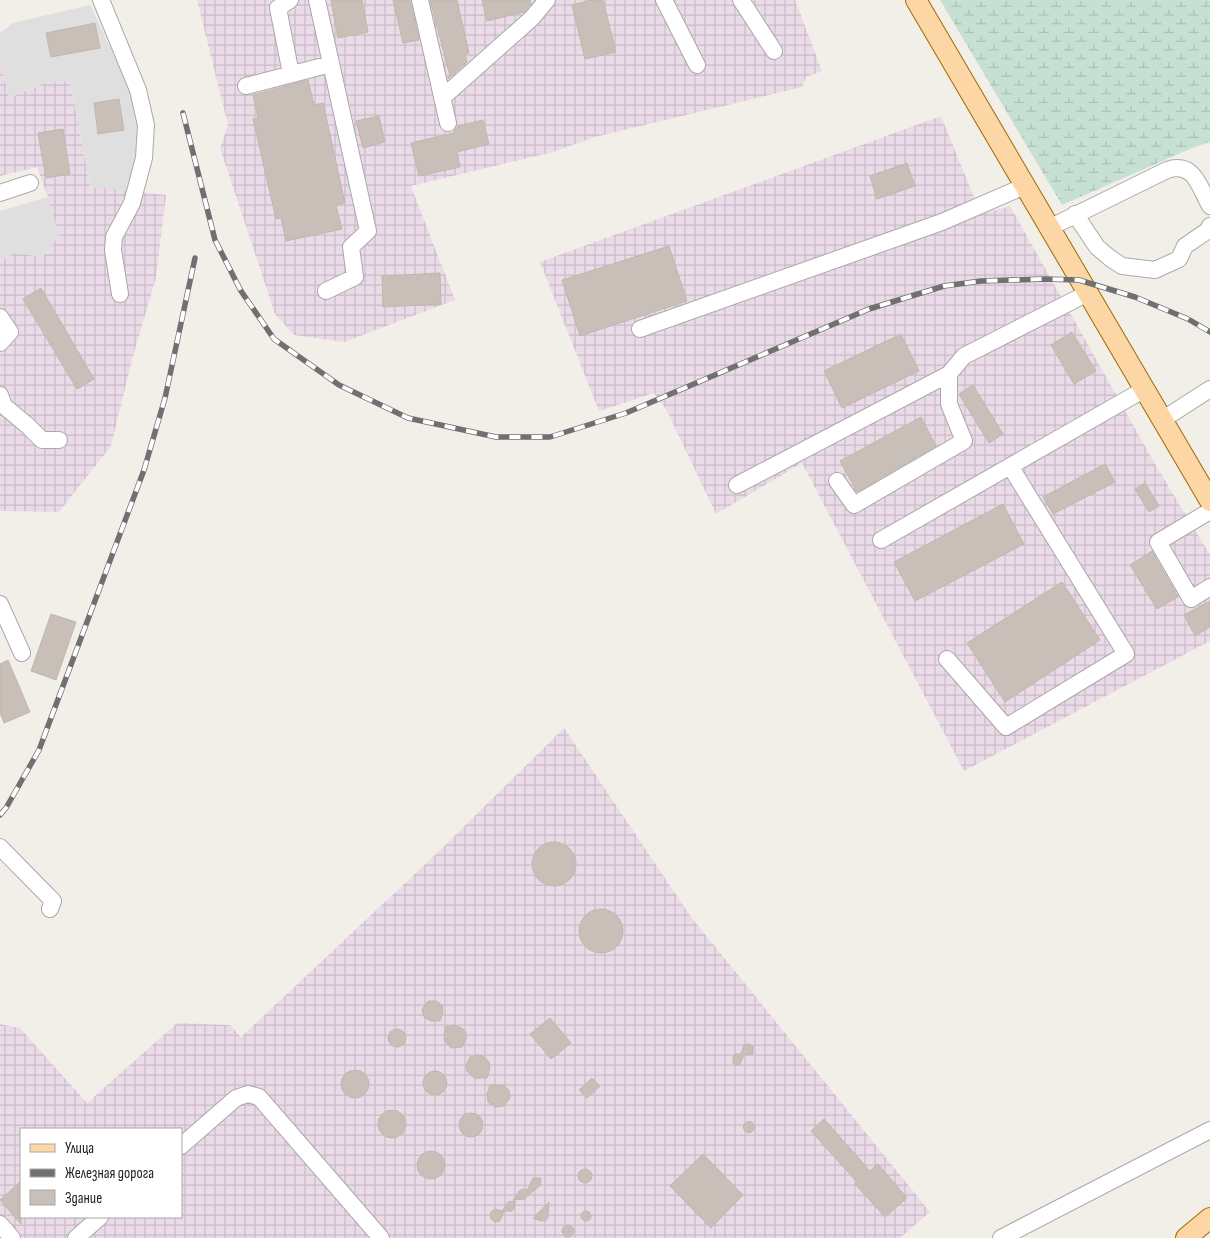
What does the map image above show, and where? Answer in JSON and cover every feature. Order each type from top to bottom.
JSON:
[{"type":"main road","points":[[916,0],[1210,501]]},
{"type":"main road","points":[[1186,1238],[1210,1218]]},
{"type":"street","points":[[101,0],[138,90],[146,125],[144,158],[132,203],[114,237],[112,250],[120,294]]},
{"type":"street","points":[[290,0],[278,8],[291,74]]},
{"type":"street","points":[[318,0],[368,231],[351,246],[355,277],[326,291]]},
{"type":"street","points":[[420,0],[448,123]]},
{"type":"street","points":[[442,98],[532,18],[546,0]]},
{"type":"street","points":[[664,0],[698,66]]},
{"type":"street","points":[[740,0],[774,51]]},
{"type":"street","points":[[246,86],[332,64]]},
{"type":"street","points":[[1049,228],[1175,167],[1182,167],[1191,172],[1210,206]]},
{"type":"street","points":[[0,193],[30,183]]},
{"type":"street","points":[[640,329],[942,222],[1025,186]]},
{"type":"street","points":[[1075,214],[1098,247],[1110,258],[1122,266],[1155,270],[1179,259],[1185,246],[1207,231],[1210,226]]},
{"type":"street","points":[[737,485],[949,374],[964,356],[1088,294]]},
{"type":"street","points":[[0,316],[10,332],[0,343]]},
{"type":"street","points":[[837,481],[854,505],[964,441],[949,404],[949,374]]},
{"type":"street","points":[[1162,420],[1210,389]]},
{"type":"street","points":[[880,540],[1144,390]]},
{"type":"street","points":[[0,394],[4,406],[42,440],[59,440]]},
{"type":"street","points":[[947,659],[1006,727],[1126,654],[1010,466]]},
{"type":"street","points":[[1210,511],[1158,542],[1191,600],[1210,587]]},
{"type":"street","points":[[0,604],[22,653]]},
{"type":"street","points":[[0,847],[53,901],[50,909]]},
{"type":"street","points":[[182,1145],[236,1098],[248,1094],[259,1097],[381,1238]]},
{"type":"street","points":[[1001,1238],[1210,1130]]},
{"type":"street","points":[[76,1238],[99,1218]]},
{"type":"street","points":[[0,1224],[12,1238]]},
{"type":"shaded area","points":[[197,0],[795,0],[822,71],[806,77],[802,87],[595,137],[553,152],[411,186],[455,300],[344,342],[294,335],[275,314],[220,148],[228,125]]},
{"type":"shaded area","points":[[90,5],[136,108],[138,155],[131,192],[90,187],[70,81],[45,83],[9,98],[0,63],[0,33],[13,23]]},
{"type":"shaded area","points":[[0,63],[9,98],[45,83],[70,81],[90,187],[166,195],[156,278],[133,356],[111,446],[59,512],[0,511],[0,260],[16,253],[43,257],[59,236],[37,167],[0,176]]},
{"type":"shaded area","points":[[941,116],[981,214],[1010,206],[1155,464],[1210,555],[1210,641],[964,771],[802,463],[716,514],[666,409],[654,393],[599,411],[540,262]]},
{"type":"shaded area","points":[[48,197],[59,236],[43,257],[16,253],[0,260],[0,211]]},
{"type":"shaded area","points":[[564,728],[691,917],[930,1212],[900,1238],[0,1238],[0,1024],[20,1028],[87,1103],[177,1023],[230,1025],[241,1037],[434,856]]},
{"type":"green space","points":[[940,0],[1210,0],[1210,142],[1192,148],[1062,205]]},
{"type":"building","points":[[331,0],[362,0],[368,32],[338,38]]},
{"type":"building","points":[[393,0],[410,0],[419,40],[403,43]]},
{"type":"building","points":[[430,0],[457,0],[469,53],[465,54],[467,62],[448,79],[450,76]]},
{"type":"building","points":[[482,0],[530,0],[531,4],[524,12],[487,21]]},
{"type":"building","points":[[591,0],[603,0],[616,52],[585,59],[572,5]]},
{"type":"building","points":[[95,23],[100,48],[51,57],[46,33]]},
{"type":"building","points":[[308,80],[314,105],[323,103],[345,203],[336,205],[342,229],[286,241],[281,218],[276,219],[253,119],[258,118],[253,95]]},
{"type":"building","points":[[119,99],[124,130],[98,134],[94,103]]},
{"type":"building","points":[[379,116],[385,142],[363,148],[356,121]]},
{"type":"building","points":[[483,120],[489,144],[457,152],[460,167],[419,176],[411,143],[453,133],[458,126]]},
{"type":"building","points":[[63,129],[70,174],[46,178],[38,133]]},
{"type":"building","points":[[907,163],[915,186],[877,199],[870,176]]},
{"type":"building","points":[[669,246],[687,301],[580,336],[562,280]]},
{"type":"building","points":[[440,273],[441,304],[383,307],[382,276]]},
{"type":"building","points":[[41,288],[94,379],[77,389],[23,299]]},
{"type":"building","points":[[1072,332],[1096,371],[1074,384],[1051,345]]},
{"type":"building","points":[[901,334],[919,371],[842,408],[824,371]]},
{"type":"building","points":[[973,385],[1003,434],[989,443],[959,394]]},
{"type":"building","points":[[921,417],[936,446],[857,492],[840,461]]},
{"type":"building","points":[[1105,464],[1115,482],[1053,514],[1043,497]]},
{"type":"building","points":[[1145,483],[1159,506],[1149,512],[1135,489]]},
{"type":"building","points":[[1003,504],[1024,544],[915,601],[894,562]]},
{"type":"building","points":[[1152,551],[1178,597],[1157,609],[1130,565]]},
{"type":"building","points":[[1062,582],[1100,640],[1005,702],[967,643]]},
{"type":"building","points":[[1210,601],[1210,627],[1195,636],[1184,615]]},
{"type":"building","points":[[51,614],[76,622],[56,680],[31,671]]},
{"type":"building","points":[[8,660],[30,712],[4,723],[0,713],[0,664]]},
{"type":"building","points":[[550,842],[558,842],[570,848],[576,864],[570,880],[558,886],[550,886],[538,880],[532,868],[532,860],[538,848]]},
{"type":"building","points":[[597,909],[605,909],[617,915],[623,931],[617,947],[605,953],[597,953],[585,947],[579,935],[579,927],[585,915]]},
{"type":"building","points":[[428,1001],[436,1001],[442,1005],[443,1012],[440,1021],[431,1021],[424,1017],[422,1009]]},
{"type":"building","points":[[550,1018],[571,1043],[551,1059],[530,1034]]},
{"type":"building","points":[[454,1025],[462,1028],[466,1033],[466,1039],[462,1047],[451,1048],[444,1041],[445,1027]]},
{"type":"building","points":[[393,1029],[401,1029],[406,1034],[404,1045],[393,1047],[388,1042],[388,1034]]},
{"type":"building","points":[[744,1045],[753,1046],[753,1054],[744,1055],[740,1064],[736,1065],[733,1063],[733,1056],[741,1054]]},
{"type":"building","points":[[483,1056],[489,1062],[490,1068],[487,1078],[474,1078],[467,1071],[466,1065],[470,1057]]},
{"type":"building","points":[[355,1070],[365,1074],[369,1084],[365,1094],[355,1098],[345,1094],[341,1084],[345,1074]]},
{"type":"building","points":[[435,1071],[443,1075],[447,1083],[443,1091],[435,1095],[427,1091],[423,1083],[427,1075]]},
{"type":"building","points":[[592,1078],[600,1086],[587,1098],[579,1090]]},
{"type":"building","points":[[490,1085],[502,1085],[509,1090],[510,1098],[504,1106],[495,1107],[488,1102],[487,1094]]},
{"type":"building","points":[[392,1110],[402,1114],[406,1124],[402,1134],[392,1138],[382,1134],[378,1124],[382,1114]]},
{"type":"building","points":[[471,1113],[479,1117],[483,1125],[479,1133],[471,1137],[463,1133],[459,1125],[463,1117]]},
{"type":"building","points":[[824,1119],[870,1171],[878,1164],[907,1198],[885,1217],[855,1184],[857,1182],[811,1131]]},
{"type":"building","points":[[749,1121],[755,1127],[749,1133],[743,1127]]},
{"type":"building","points":[[431,1151],[441,1155],[445,1165],[441,1175],[431,1179],[421,1175],[417,1165],[421,1155]]},
{"type":"building","points":[[703,1154],[743,1195],[711,1228],[670,1186]]},
{"type":"building","points":[[582,1169],[588,1169],[592,1176],[588,1183],[582,1183],[578,1179],[578,1173]]},
{"type":"building","points":[[533,1178],[541,1178],[540,1186],[524,1199],[513,1200],[520,1190],[528,1189]]},
{"type":"building","points":[[20,1182],[21,1224],[0,1200]]},
{"type":"building","points":[[515,1201],[512,1211],[504,1211],[500,1221],[495,1222],[491,1219],[490,1214],[492,1211],[495,1209],[502,1211],[508,1202]]},
{"type":"building","points":[[549,1202],[546,1220],[541,1221],[533,1218]]},
{"type":"building","points":[[584,1211],[588,1211],[591,1216],[590,1220],[584,1221],[581,1218],[581,1214]]},
{"type":"building","points":[[566,1225],[570,1225],[574,1231],[570,1237],[566,1237],[562,1233],[562,1229]]},
{"type":"railway","points":[[183,113],[215,240],[241,291],[274,339],[339,385],[408,418],[496,437],[550,437],[626,413],[869,309],[944,286],[981,281],[1079,280],[1135,297],[1188,319],[1210,332]]},
{"type":"railway","points":[[0,815],[6,808],[39,750],[144,470],[165,398],[195,258]]}]
